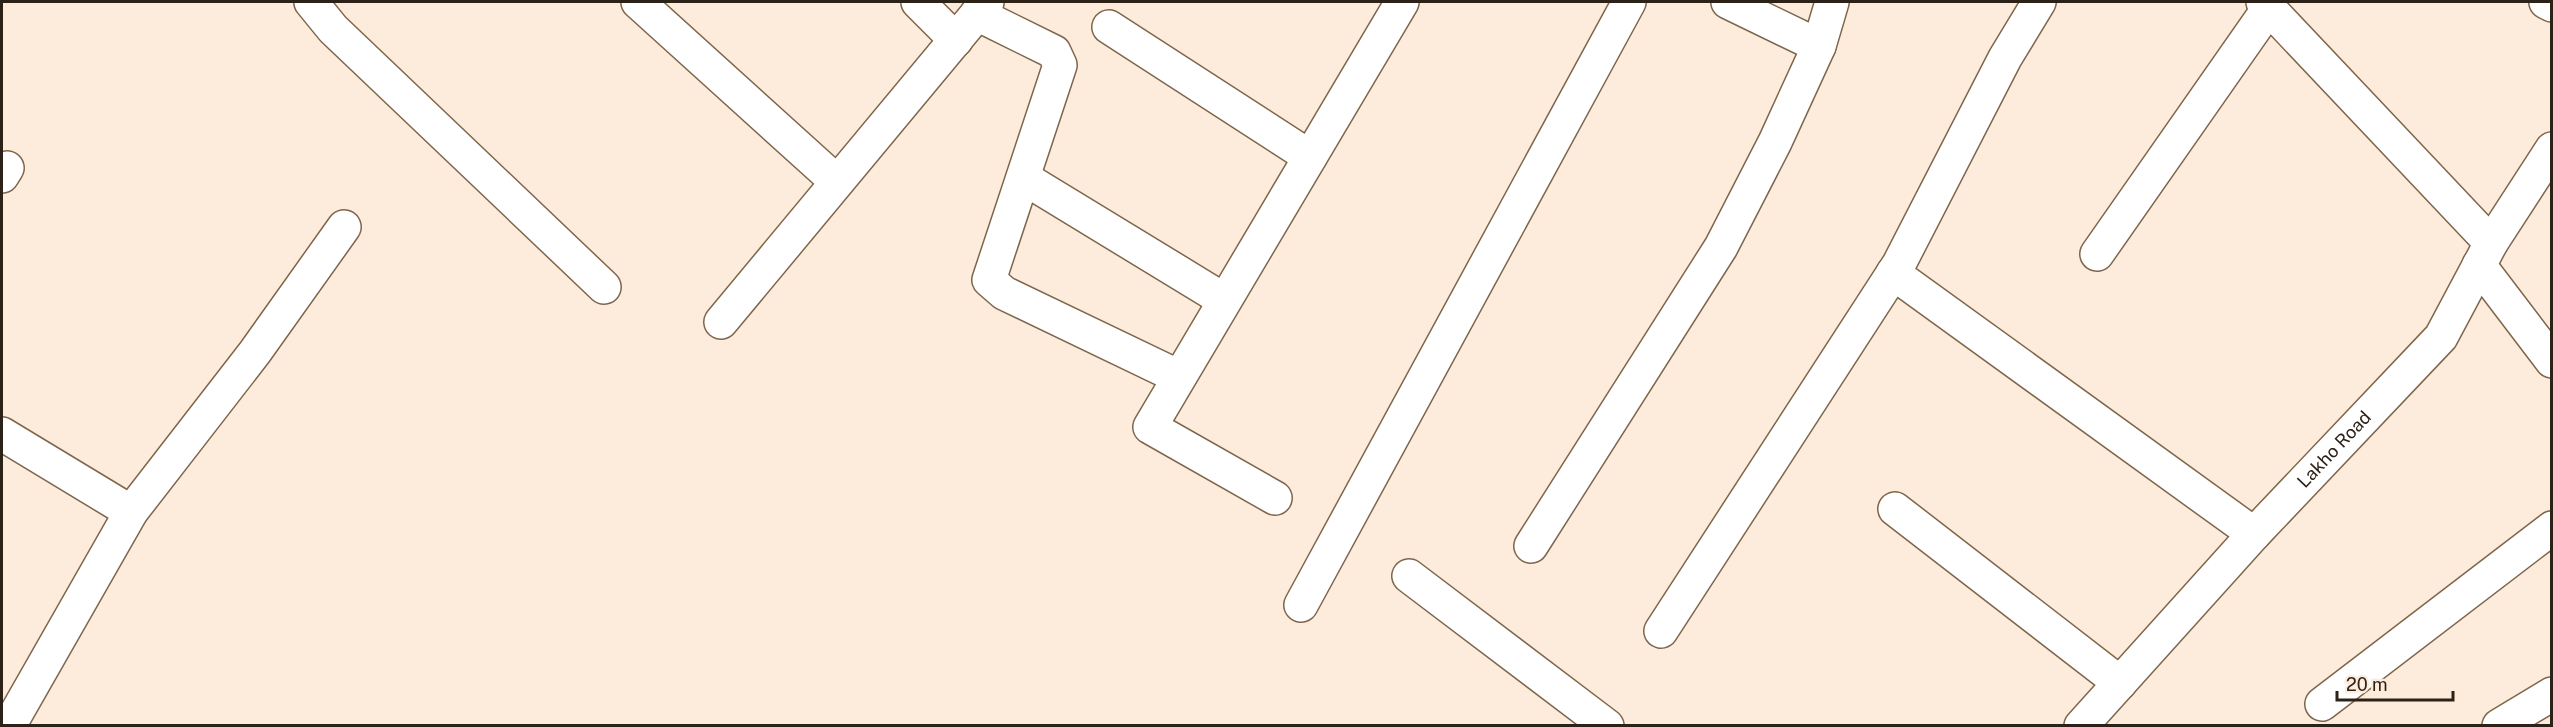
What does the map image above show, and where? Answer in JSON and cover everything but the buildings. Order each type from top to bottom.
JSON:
[{"type":"street","points":[[311,2],[333,29],[604,286]]},
{"type":"street","points":[[638,2],[837,182]]},
{"type":"street","points":[[918,2],[956,40]]},
{"type":"street","points":[[1275,498],[1150,428],[1402,2]]},
{"type":"street","points":[[1301,605],[1629,2]]},
{"type":"street","points":[[1728,2],[1820,46]]},
{"type":"street","points":[[1531,546],[1721,247],[1820,46],[1832,2]]},
{"type":"street","points":[[1661,631],[1893,273],[2006,58],[2039,2]]},
{"type":"street","points":[[2546,2],[2552,5]]},
{"type":"street","points":[[2097,254],[2266,5],[2485,254],[2552,361]]},
{"type":"street","points":[[721,322],[982,8],[1054,52],[1060,65],[989,280],[1004,293],[1179,377]]},
{"type":"street","points":[[1109,27],[1310,157]]},
{"type":"street","name":"Lakho Road","points":[[2081,726],[2254,534],[2441,337],[2485,254],[2552,149]]},
{"type":"street","points":[[1023,178],[1224,300]]},
{"type":"street","points":[[9,726],[131,512],[255,352],[344,227]]},
{"type":"street","points":[[1893,273],[2254,534]]},
{"type":"street","points":[[2,434],[131,512]]},
{"type":"street","points":[[1895,509],[2120,683]]},
{"type":"street","points":[[2322,704],[2552,528]]},
{"type":"street","points":[[1409,576],[1607,726]]},
{"type":"street","points":[[2499,726],[2552,694]]}]
